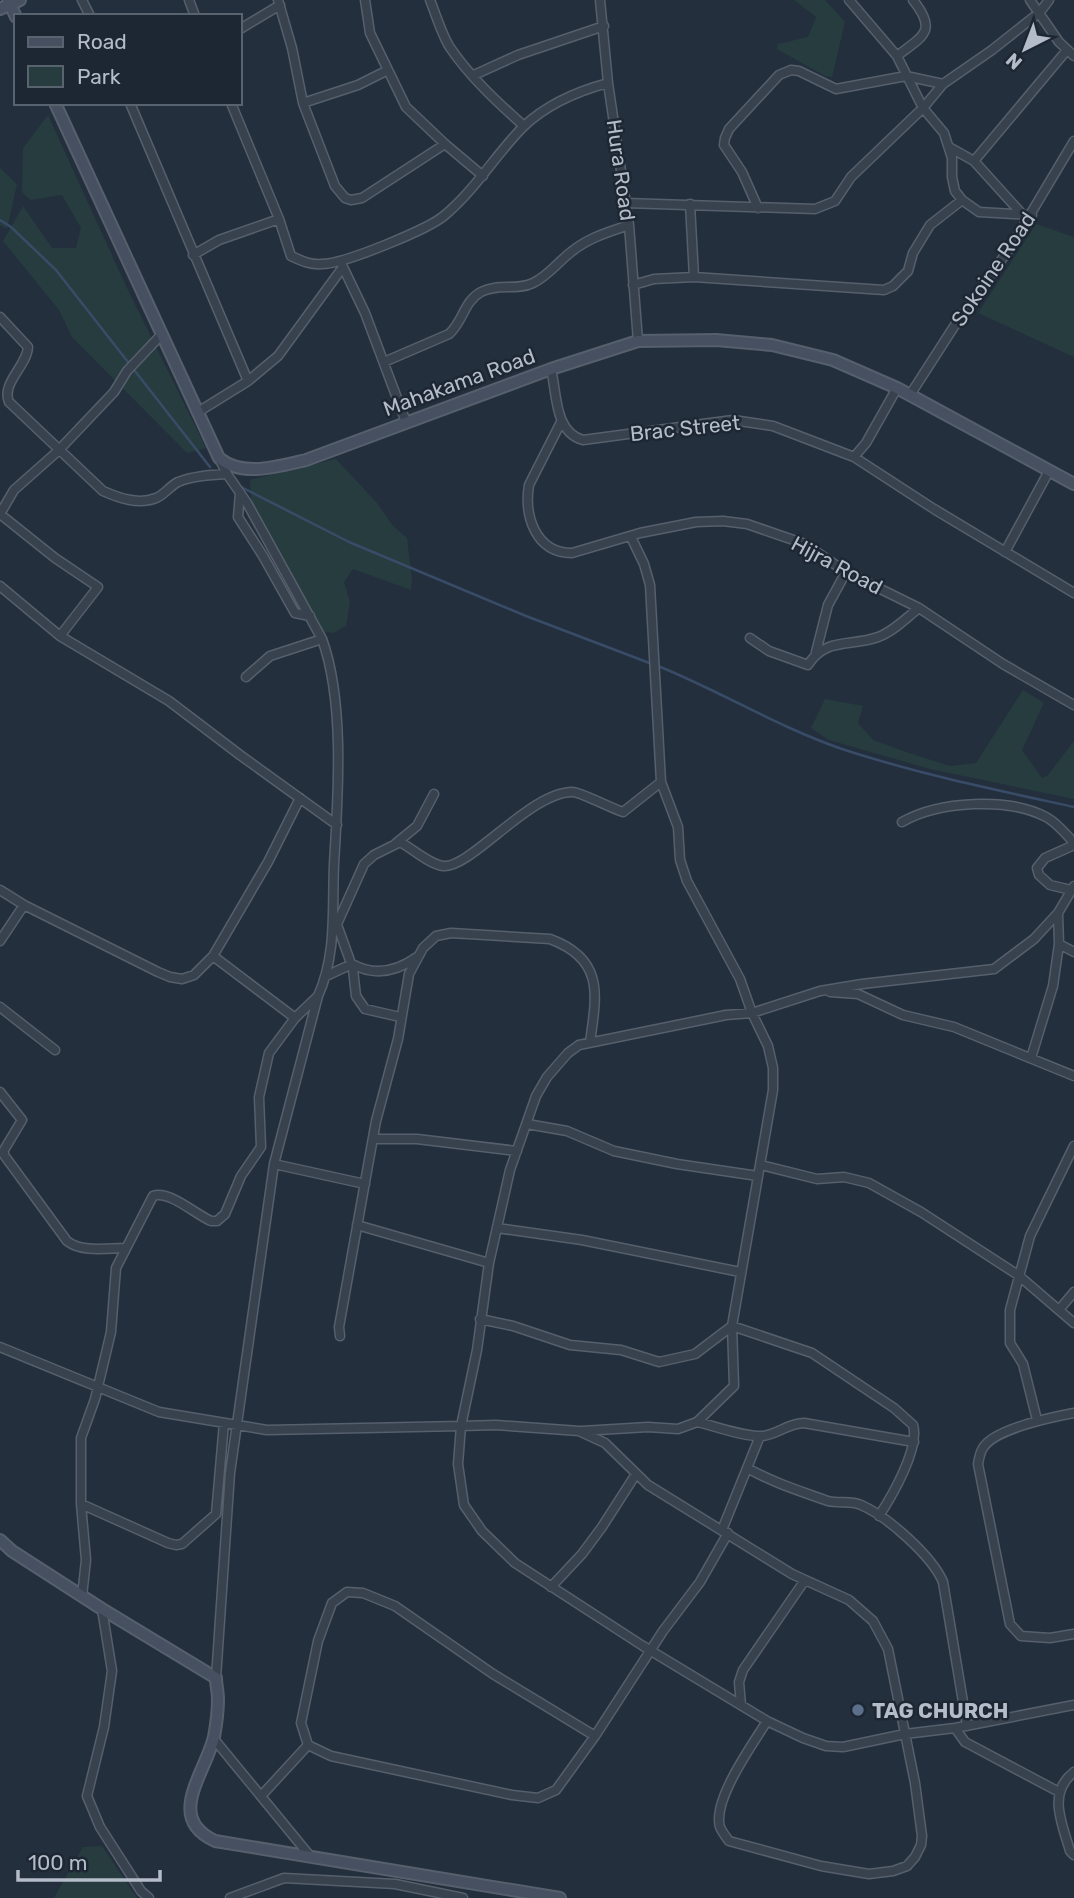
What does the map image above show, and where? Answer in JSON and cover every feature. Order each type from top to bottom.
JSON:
[{"type":"street","points":[[365,0],[370,33],[406,107],[444,144],[483,176]]},
{"type":"street","points":[[430,0],[448,43],[496,101],[524,126]]},
{"type":"street","name":"Hura Road","points":[[600,0],[608,83],[629,225],[638,341]]},
{"type":"street","points":[[849,0],[897,56],[923,108],[944,133],[953,158],[955,191],[962,200],[979,212],[1032,215]]},
{"type":"street","points":[[897,56],[920,38],[927,26],[926,16],[913,0]]},
{"type":"street","points":[[1030,0],[1059,42],[1074,57]]},
{"type":"street","points":[[625,203],[815,209],[835,201],[851,177],[923,108],[943,84],[1040,12],[1049,0]]},
{"type":"street","points":[[242,28],[279,2],[303,103],[335,186],[345,198],[355,200],[370,193],[444,144]]},
{"type":"street","points":[[474,75],[518,55],[604,26]]},
{"type":"street","points":[[974,161],[1067,50]]},
{"type":"street","points":[[303,103],[358,85],[388,70]]},
{"type":"street","points":[[758,208],[742,172],[724,145],[724,138],[729,129],[779,75],[791,70],[799,71],[836,89],[906,76],[943,84]]},
{"type":"street","points":[[232,105],[292,256],[307,264],[342,265],[437,222],[483,176],[524,126],[574,92],[608,83]]},
{"type":"street","points":[[56,105],[219,458],[322,639],[333,685],[337,825],[332,941],[326,976],[318,996],[274,1164],[230,1474],[214,1739],[202,1763],[189,1809],[197,1831],[215,1841],[310,1856],[492,1892],[561,1898]]},
{"type":"street","points":[[131,105],[248,381]]},
{"type":"street","name":"Sokoine Road","points":[[910,395],[1032,215],[1074,141]]},
{"type":"street","points":[[949,147],[974,161],[1022,214]]},
{"type":"street","points":[[634,285],[654,279],[694,277],[884,290],[893,286],[908,271],[913,253],[930,225],[962,200]]},
{"type":"street","points":[[690,204],[694,277]]},
{"type":"street","points":[[193,255],[219,240],[279,219]]},
{"type":"street","points":[[384,362],[449,334],[458,326],[471,300],[481,292],[498,287],[519,288],[532,283],[584,242],[629,225]]},
{"type":"street","points":[[198,412],[248,381],[278,356],[342,265]]},
{"type":"street","points":[[342,265],[384,362],[406,422]]},
{"type":"street","points":[[0,317],[28,347],[27,356],[6,397],[58,451],[103,491],[121,499],[140,501],[157,498],[177,483],[204,475],[227,474]]},
{"type":"street","points":[[60,636],[98,587],[55,558],[0,514],[14,490],[58,451],[162,334]]},
{"type":"street","name":"Mahakama Road","points":[[219,458],[229,465],[241,468],[283,465],[306,460],[551,369],[638,341],[716,340],[772,345],[833,360],[897,388],[1074,484]]},
{"type":"street","points":[[551,369],[561,422]]},
{"type":"street","points":[[854,457],[866,443],[897,388]]},
{"type":"street","name":"Brac Street","points":[[561,422],[569,434],[583,440],[733,420],[773,426],[854,457],[933,509],[1074,593]]},
{"type":"street","name":"Hijra Road","points":[[561,422],[529,485],[527,508],[534,531],[546,544],[561,553],[572,553],[640,533],[696,522],[747,524],[805,544],[846,572],[919,608],[1003,664],[1074,705]]},
{"type":"street","points":[[1005,552],[1049,471]]},
{"type":"street","points":[[240,493],[238,517],[295,613],[310,616]]},
{"type":"street","points":[[0,1347],[159,1412],[267,1430],[496,1425],[579,1431],[648,1427],[673,1430],[697,1422],[734,1386],[732,1326],[773,1090],[773,1068],[768,1046],[740,979],[687,881],[680,860],[678,827],[660,782],[650,585],[645,564],[631,537]]},
{"type":"street","points":[[750,638],[769,651],[808,665],[816,652],[828,604],[846,572]]},
{"type":"street","points":[[0,586],[60,636],[169,701],[337,825]]},
{"type":"street","points":[[816,652],[838,643],[878,637],[919,608]]},
{"type":"street","points":[[246,677],[270,656],[322,639]]},
{"type":"street","points":[[337,924],[364,864],[374,855],[400,842],[441,866],[450,865],[461,861],[514,819],[551,797],[575,791],[623,812],[660,782]]},
{"type":"street","points":[[390,848],[417,826],[434,794]]},
{"type":"street","points":[[0,890],[24,905],[170,977],[182,979],[194,975],[213,956],[268,862],[300,798]]},
{"type":"street","points":[[902,822],[926,811],[971,804],[1002,805],[1048,817],[1074,844],[1045,858],[1037,868],[1039,875],[1050,885],[1073,888],[1058,913],[1034,939],[994,970],[820,991],[752,1013],[726,1015],[626,1037],[590,1042],[568,1053],[547,1077],[536,1096],[510,1170],[489,1263],[477,1350],[461,1426],[458,1464],[464,1505],[482,1531],[515,1563],[551,1587],[767,1721],[826,1746],[843,1747],[1074,1704]]},
{"type":"street","points":[[0,941],[24,905]]},
{"type":"street","points":[[332,910],[352,964],[356,996],[365,1009],[400,1017]]},
{"type":"street","points":[[1031,1058],[1053,986],[1059,944],[1058,913]]},
{"type":"street","points":[[340,1336],[339,1327],[373,1139],[398,1039],[410,974],[423,948],[436,936],[452,933],[540,939],[560,943],[584,960],[593,977],[596,1004],[590,1042]]},
{"type":"street","points":[[1059,944],[1074,952]]},
{"type":"street","points":[[213,956],[295,1018]]},
{"type":"street","points":[[352,964],[365,971],[382,972],[398,969],[419,956]]},
{"type":"street","points":[[326,976],[352,964]]},
{"type":"street","points":[[820,991],[858,994],[903,1015],[954,1027],[1074,1076]]},
{"type":"street","points":[[82,1596],[86,1560],[81,1504],[81,1438],[98,1389],[111,1332],[116,1268],[150,1200],[158,1194],[170,1196],[211,1221],[221,1219],[225,1214],[241,1176],[261,1147],[259,1097],[264,1083],[266,1060],[295,1018],[318,996]]},
{"type":"street","points":[[0,1007],[55,1050]]},
{"type":"street","points":[[0,1092],[22,1120],[4,1150],[4,1155],[67,1241],[82,1248],[126,1248]]},
{"type":"street","points":[[527,1124],[567,1131],[614,1151],[758,1176]]},
{"type":"street","points":[[373,1139],[417,1139],[517,1151]]},
{"type":"street","points":[[1037,1420],[1023,1364],[1010,1343],[1010,1310],[1030,1236],[1074,1146]]},
{"type":"street","points":[[274,1164],[365,1184]]},
{"type":"street","points":[[761,1165],[817,1179],[844,1177],[869,1183],[921,1212],[1018,1275],[1074,1323]]},
{"type":"street","points":[[357,1225],[489,1263]]},
{"type":"street","points":[[497,1228],[582,1240],[740,1272]]},
{"type":"street","points":[[1059,1310],[1074,1292]]},
{"type":"street","points":[[480,1319],[513,1326],[570,1345],[621,1350],[659,1362],[695,1354],[732,1326]]},
{"type":"street","points":[[732,1326],[812,1353],[903,1415],[913,1426],[914,1443],[891,1497],[879,1516]]},
{"type":"street","points":[[1074,1413],[1037,1420],[999,1435],[983,1447],[978,1464],[1010,1624],[1021,1636],[1050,1638],[1074,1634]]},
{"type":"street","points":[[697,1422],[760,1436],[789,1425],[804,1423],[914,1443]]},
{"type":"street","points":[[81,1504],[168,1543],[183,1544],[216,1514],[224,1423]]},
{"type":"street","points":[[579,1431],[610,1447],[648,1485],[805,1580],[849,1600],[873,1621],[888,1649],[920,1815],[921,1846],[907,1866],[869,1874],[821,1866],[729,1841],[720,1827],[720,1807],[737,1770],[767,1721]]},
{"type":"street","points":[[596,1736],[493,1674],[395,1606],[363,1592],[347,1592],[332,1603],[318,1641],[301,1723],[308,1745],[331,1756],[512,1795],[538,1798],[556,1790],[596,1736],[663,1631],[700,1582],[725,1532],[760,1436]]},
{"type":"street","points":[[747,1468],[784,1487],[831,1502],[855,1503],[902,1533],[939,1571],[967,1726]]},
{"type":"street","points":[[551,1587],[582,1554],[636,1474]]},
{"type":"street","points":[[0,1540],[12,1551],[102,1609],[216,1678]]},
{"type":"street","points":[[741,1705],[739,1682],[743,1670],[805,1580]]},
{"type":"street","points":[[102,1609],[112,1671],[104,1727],[87,1796],[100,1827],[141,1891],[149,1898]]},
{"type":"street","points":[[955,1728],[965,1742],[1059,1792]]},
{"type":"street","points":[[214,1739],[310,1856]]},
{"type":"street","points":[[261,1796],[308,1745]]},
{"type":"street","points":[[1074,1772],[1063,1781],[1059,1792],[1059,1809],[1070,1851],[1074,1855]]},
{"type":"street","points":[[230,1898],[284,1878],[395,1884],[463,1898]]},
{"type":"green space","points":[[794,0],[825,0],[845,22],[832,77],[825,76],[777,49],[778,44],[808,37],[816,17]]},
{"type":"green space","points":[[48,115],[126,286],[206,448],[187,453],[72,337],[59,310],[3,241],[23,206],[52,248],[76,248],[81,228],[62,195],[30,200],[22,192],[23,148]]},
{"type":"green space","points":[[0,168],[17,184],[7,229],[0,225]]},
{"type":"green space","points":[[1036,224],[1074,237],[1074,357],[978,313]]},
{"type":"green space","points":[[336,459],[377,503],[393,526],[407,538],[412,581],[411,590],[353,569],[344,582],[350,602],[346,626],[333,633],[317,631],[307,623],[252,516],[250,480]]},
{"type":"green space","points":[[1023,690],[1044,703],[1022,750],[1042,778],[1048,775],[1074,741],[1074,799],[930,769],[829,740],[811,728],[825,699],[863,706],[858,723],[873,740],[950,766],[976,763]]},
{"type":"green space","points":[[102,1846],[137,1898],[54,1898],[83,1847]]},
{"type":"waterway","points":[[0,220],[11,227],[56,270],[210,467]]},
{"type":"waterway","points":[[241,487],[349,542],[526,616],[652,664]]},
{"type":"waterway","points":[[658,666],[842,749],[928,774],[1074,807]]},
{"type":"place","name":"TAG CHURCH","points":[[858,1710]]}]
